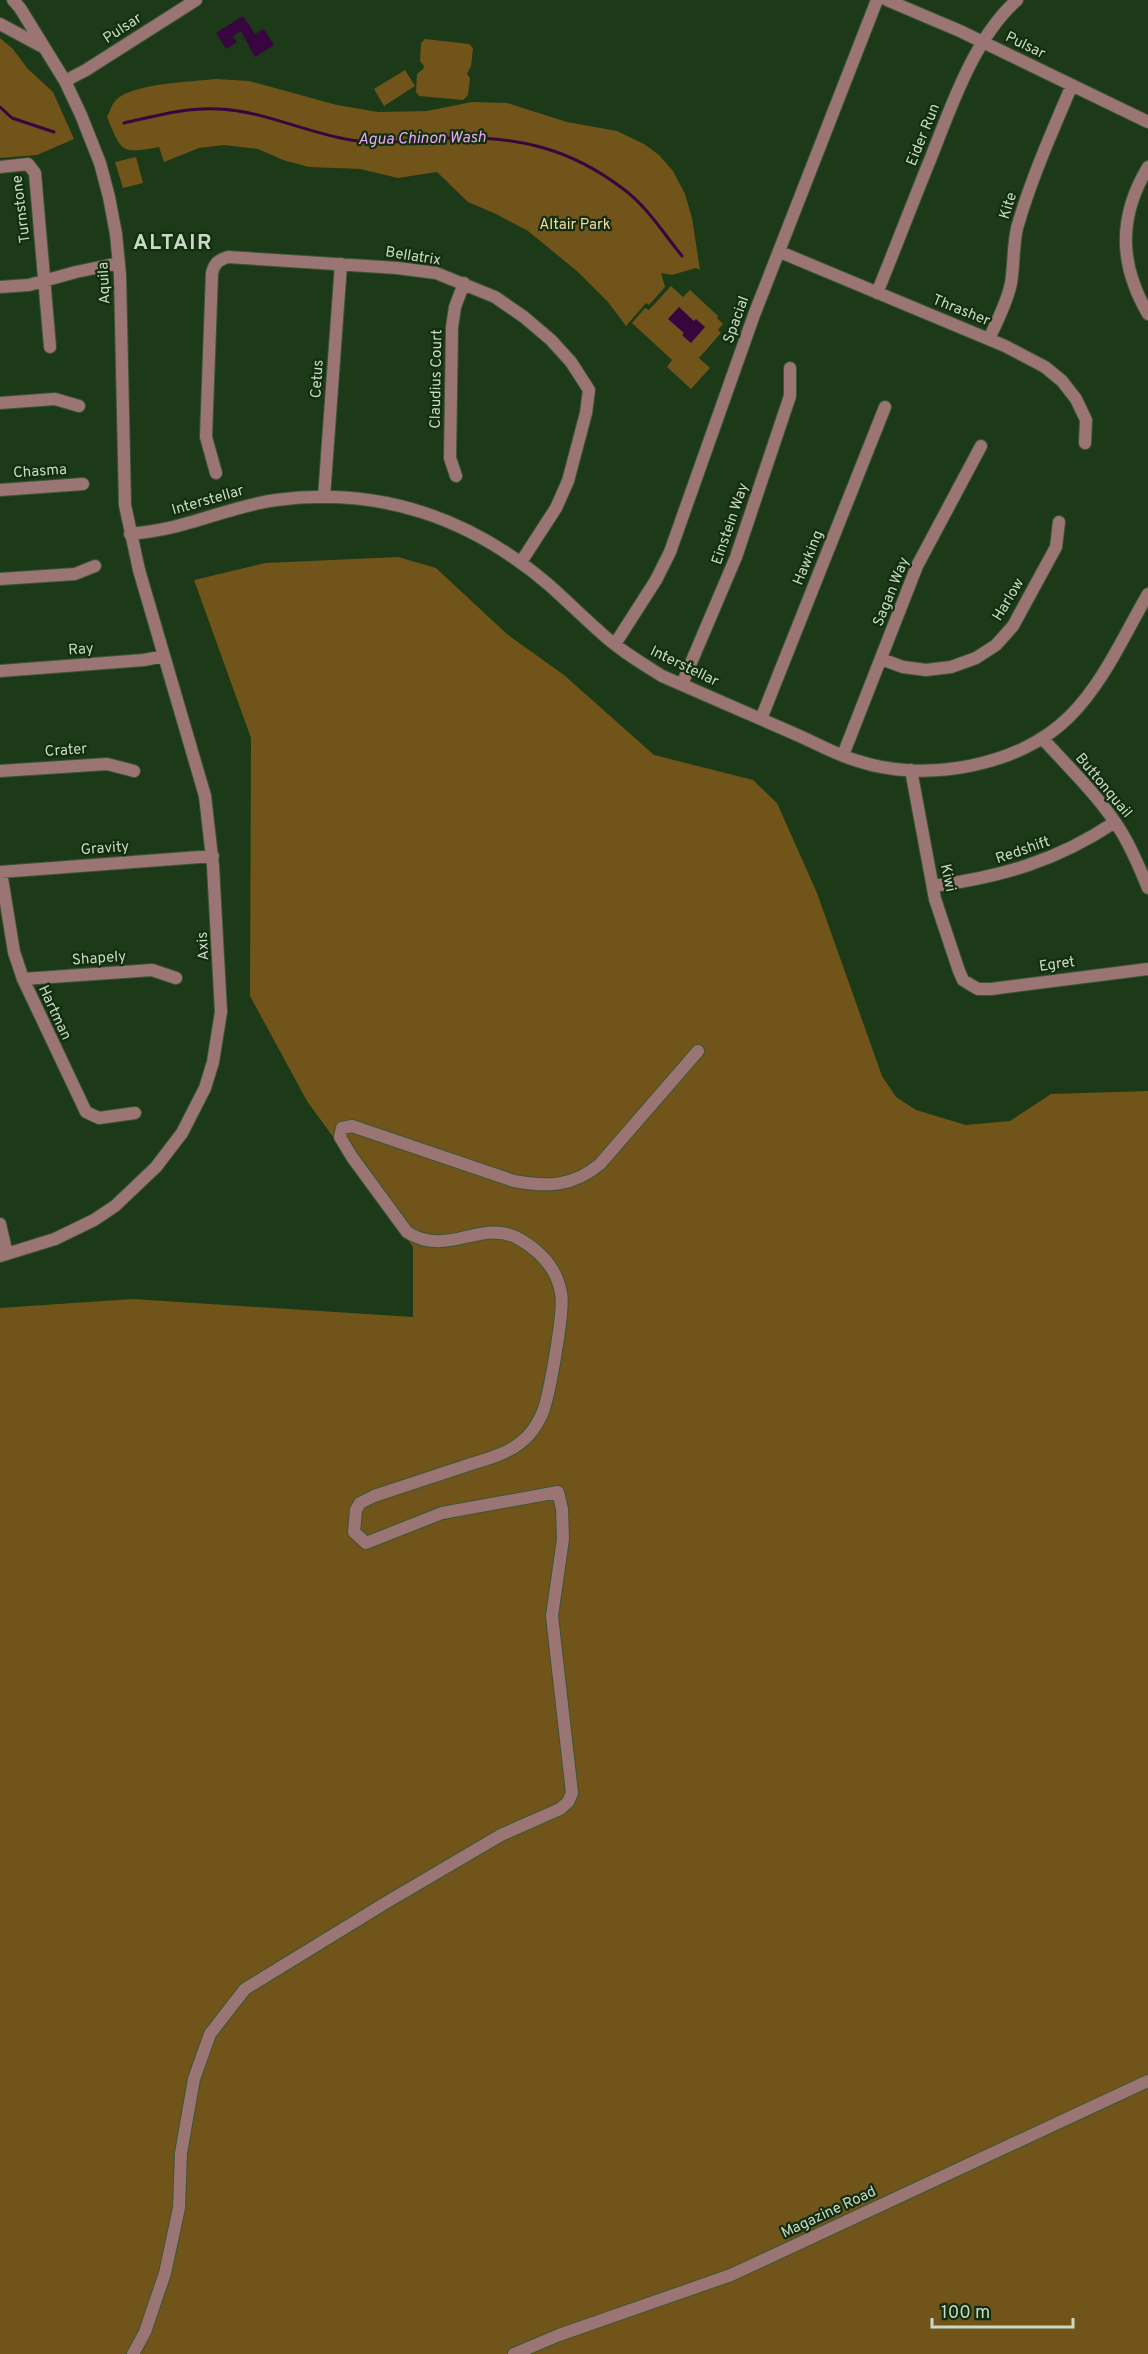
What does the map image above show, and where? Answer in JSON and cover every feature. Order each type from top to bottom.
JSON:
[{"type":"street","name":"Aquila","points":[[13,0],[65,81],[100,163],[109,197],[119,263],[125,505],[130,534]]},
{"type":"street","name":"Pulsar","points":[[65,81],[196,0]]},
{"type":"street","name":"Spacial","points":[[615,644],[656,580],[670,552],[754,315],[877,0]]},
{"type":"street","name":"Pulsar","points":[[886,0],[983,42],[1148,122]]},
{"type":"street","name":"Eider Run","points":[[877,293],[950,110],[983,42],[1002,13],[1017,0]]},
{"type":"street","name":"Aquila","points":[[0,24],[42,46]]},
{"type":"street","name":"Kite","points":[[989,339],[1004,308],[1010,285],[1015,237],[1022,211],[1072,85]]},
{"type":"street","name":"Turnstone","points":[[0,167],[28,164],[35,173],[44,281]]},
{"type":"street","points":[[1148,167],[1137,184],[1125,230],[1125,252],[1131,277],[1148,314]]},
{"type":"street","name":"Thrasher","points":[[780,252],[989,339],[1045,367],[1062,381],[1076,399],[1086,420],[1085,443]]},
{"type":"street","name":"Bellatrix","points":[[216,473],[206,438],[214,265],[220,259],[228,257],[341,264],[436,273],[495,297],[524,317],[551,340],[571,362],[589,390],[586,413],[568,482],[556,508],[521,562]]},
{"type":"street","points":[[0,287],[29,285],[119,263]]},
{"type":"street","name":"Cetus","points":[[324,497],[341,264]]},
{"type":"street","points":[[44,281],[50,347]]},
{"type":"street","name":"Claudius Court","points":[[456,476],[450,458],[452,327],[455,307],[464,283]]},
{"type":"street","name":"Einstein Way","points":[[682,684],[736,557],[790,396],[790,368]]},
{"type":"street","points":[[0,403],[55,399],[79,406]]},
{"type":"street","name":"Hawking","points":[[761,719],[885,407]]},
{"type":"street","name":"Sagan Way","points":[[843,755],[917,566],[981,446]]},
{"type":"street","name":"Chasma","points":[[0,490],[83,484]]},
{"type":"street","name":"Interstellar","points":[[130,534],[186,524],[274,500],[324,497],[364,499],[425,512],[472,532],[521,562],[615,644],[662,676],[843,755],[869,764],[911,770],[958,768],[990,761],[1012,754],[1043,739],[1069,717],[1092,692],[1148,594]]},
{"type":"street","name":"Harlow","points":[[881,659],[903,667],[926,670],[951,667],[976,658],[996,645],[1013,626],[1056,547],[1059,522]]},
{"type":"street","name":"Axis","points":[[4,1255],[31,1248],[75,1230],[115,1206],[139,1185],[168,1153],[194,1111],[213,1062],[221,1012],[213,856],[205,796],[130,534]]},
{"type":"street","points":[[0,579],[75,574],[95,566]]},
{"type":"street","name":"Ray","points":[[0,671],[144,660],[164,656]]},
{"type":"street","name":"Buttonquail","points":[[1043,739],[1103,806],[1144,867],[1148,888]]},
{"type":"street","name":"Crater","points":[[0,771],[107,764],[134,771]]},
{"type":"street","name":"Kiwi","points":[[911,770],[933,886],[959,971],[963,980],[971,985]]},
{"type":"street","name":"Redshift","points":[[933,886],[976,881],[1043,861],[1067,851],[1114,822]]},
{"type":"street","name":"Gravity","points":[[0,872],[213,856]]},
{"type":"street","name":"Hartman","points":[[0,872],[14,952],[22,979],[86,1112],[99,1118],[135,1113]]},
{"type":"street","name":"Egret","points":[[971,985],[978,989],[991,989],[1148,969]]},
{"type":"street","name":"Shapely","points":[[22,979],[152,970],[176,978]]},
{"type":"street","points":[[133,2354],[145,2332],[165,2273],[179,2208],[181,2153],[194,2079],[210,2034],[245,1989],[501,1835],[560,1809],[568,1802],[572,1792],[552,1616],[563,1539],[562,1509],[558,1492],[442,1513],[366,1543],[354,1532],[356,1510],[360,1503],[374,1496],[496,1455],[520,1444],[530,1434],[543,1412],[562,1310],[561,1292],[553,1269],[539,1252],[519,1238],[503,1233],[487,1232],[432,1243],[418,1239],[407,1232],[352,1157],[340,1137],[342,1128],[352,1126],[514,1181],[541,1186],[576,1180],[600,1164],[698,1051]]},
{"type":"street","points":[[0,1224],[4,1255]]},
{"type":"street","name":"Magazine Road","points":[[514,2354],[559,2335],[730,2275],[1148,2081]]},
{"type":"green space","points":[[0,38],[53,92],[74,139],[37,155],[0,158]]},
{"type":"green space","points":[[425,39],[469,44],[473,48],[471,66],[467,74],[470,78],[468,95],[463,100],[419,96],[416,92],[417,74],[424,66],[420,61],[421,43]]},
{"type":"green space","points":[[405,70],[415,86],[384,106],[374,89]]},
{"type":"green space","name":"Altair Park","points":[[216,79],[249,81],[337,105],[378,112],[427,111],[472,102],[507,103],[567,122],[617,131],[644,144],[659,155],[673,171],[685,194],[692,218],[700,270],[696,268],[672,275],[661,273],[665,287],[649,305],[646,303],[626,326],[608,302],[578,272],[528,231],[468,202],[437,172],[398,178],[360,169],[309,167],[283,160],[258,149],[224,145],[199,148],[164,162],[159,147],[130,150],[124,148],[116,138],[107,117],[114,102],[124,94],[163,84]]},
{"type":"green space","points":[[136,157],[143,183],[123,188],[115,162]]},
{"type":"green space","points":[[671,286],[683,297],[690,290],[718,316],[717,318],[723,324],[718,330],[721,333],[699,358],[710,368],[691,389],[667,367],[672,360],[632,323],[645,308],[649,310]]},
{"type":"green space","points":[[398,557],[436,568],[508,635],[564,675],[654,755],[753,780],[777,803],[817,893],[882,1076],[896,1097],[916,1110],[966,1125],[1010,1121],[1051,1094],[1148,1091],[1148,2354],[0,2354],[0,1308],[133,1299],[413,1317],[413,1247],[307,1101],[250,996],[251,738],[194,580],[265,563]]},
{"type":"shaded area","points":[[243,16],[255,34],[264,29],[274,45],[255,57],[241,31],[233,36],[237,42],[226,49],[216,33]]},
{"type":"shaded area","points":[[679,307],[694,321],[696,319],[705,327],[691,343],[682,335],[684,333],[668,319]]},
{"type":"waterway","name":"Agua Chinon Wash","points":[[0,107],[12,118],[54,132]]},
{"type":"waterway","name":"Agua Chinon Wash","points":[[124,123],[183,111],[219,109],[252,114],[335,137],[363,142],[475,138],[498,139],[541,147],[582,163],[622,188],[647,211],[682,256]]},
{"type":"district","name":"ALTAIR","points":[[173,243]]}]
